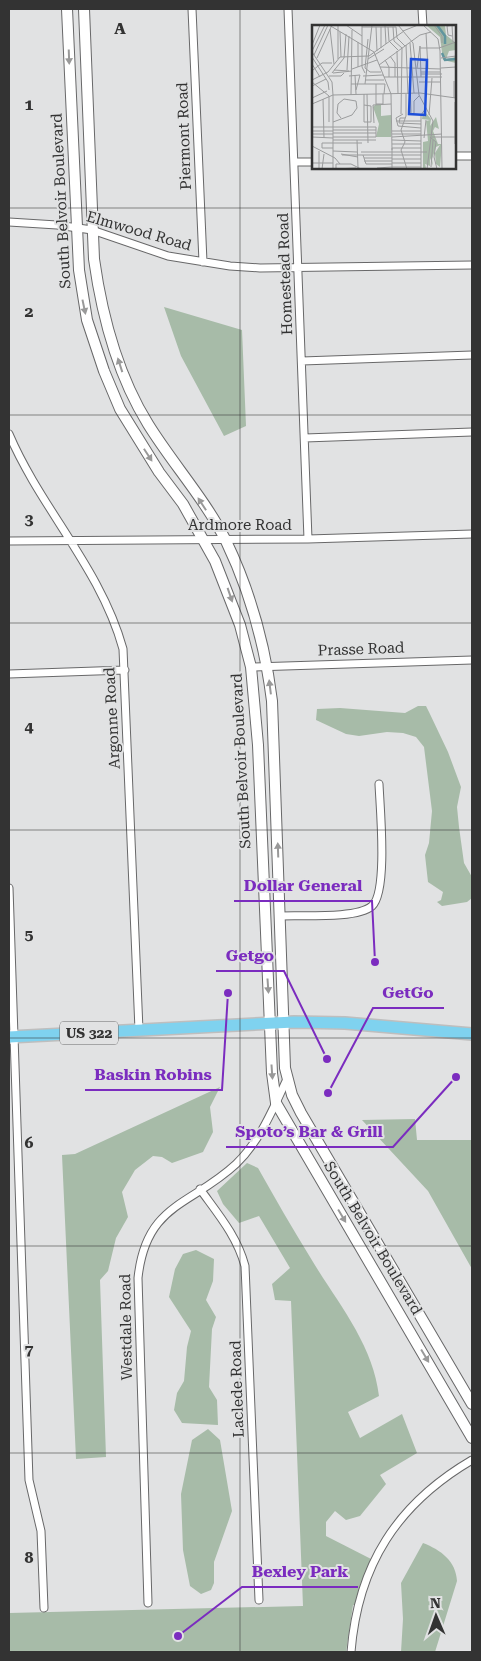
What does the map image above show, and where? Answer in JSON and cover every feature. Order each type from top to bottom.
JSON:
[{"type":"main road","name":"US 322","points":[[11,1037],[284,1022],[345,1023],[472,1034]]},
{"type":"street","name":"South Belvoir Boulevard","points":[[67,9],[76,227],[82,294],[87,320],[104,372],[135,436],[183,504],[204,539],[225,582],[242,631],[251,667],[258,746],[272,1076],[276,1103],[472,1438]]},
{"type":"street","name":"South Belvoir Boulevard","points":[[84,9],[92,230],[99,295],[124,376],[147,423],[225,540],[259,629],[267,666],[272,701],[287,1079],[301,1113],[472,1404]]},
{"type":"street","name":"Piermont Road","points":[[192,9],[203,262]]},
{"type":"street","name":"Homestead Road","points":[[288,9],[308,538]]},
{"type":"street","points":[[422,9],[423,25]]},
{"type":"street","points":[[456,156],[472,156]]},
{"type":"street","points":[[295,162],[312,162]]},
{"type":"street","name":"Elmwood Road","points":[[9,222],[76,227],[92,230],[168,256],[260,268],[472,265]]},
{"type":"street","points":[[302,361],[472,355]]},
{"type":"street","points":[[305,438],[472,432]]},
{"type":"street","name":"Argonne Road","points":[[9,434],[38,489],[108,606],[123,649],[139,1030]]},
{"type":"street","name":"Ardmore Road","points":[[9,541],[225,540],[472,534]]},
{"type":"street","name":"Prasse Road","points":[[251,667],[472,660]]},
{"type":"street","points":[[9,674],[125,670]]},
{"type":"street","points":[[281,916],[353,914],[372,906],[376,901],[380,895],[381,877],[379,784]]},
{"type":"street","points":[[9,888],[11,1037],[29,1480],[41,1531],[44,1608]]},
{"type":"street","name":"Westdale Road","points":[[148,1603],[139,1344],[139,1266],[146,1244],[159,1222],[174,1206],[227,1172],[256,1140],[287,1079]]},
{"type":"street","name":"Laclede Road","points":[[200,1189],[229,1228],[238,1245],[245,1266],[259,1600]]},
{"type":"street","points":[[352,1652],[359,1601],[388,1534],[412,1505],[424,1494],[444,1477],[472,1460]]},
{"type":"green space","points":[[164,307],[242,330],[246,426],[224,436],[181,356]]},
{"type":"green space","points":[[418,706],[426,706],[448,752],[461,787],[457,807],[459,827],[464,863],[472,877],[472,898],[467,902],[442,906],[437,902],[441,900],[443,892],[428,882],[425,855],[429,843],[432,811],[424,747],[416,737],[403,733],[387,732],[359,736],[346,734],[316,720],[317,709],[340,708],[405,713]]},
{"type":"green space","points":[[220,1087],[210,1107],[213,1132],[203,1152],[172,1163],[162,1157],[153,1156],[135,1170],[122,1192],[128,1217],[116,1238],[108,1271],[100,1280],[106,1457],[76,1459],[62,1155],[75,1154]]},
{"type":"green space","points":[[415,1119],[417,1140],[472,1140],[472,1269],[428,1191],[362,1120]]},
{"type":"green space","points":[[247,1163],[258,1168],[303,1246],[352,1323],[369,1358],[379,1396],[348,1412],[360,1438],[402,1414],[417,1453],[380,1475],[386,1484],[360,1516],[346,1520],[335,1511],[326,1522],[326,1536],[375,1561],[358,1605],[353,1605],[346,1652],[9,1652],[9,1613],[303,1606],[291,1301],[275,1300],[272,1284],[290,1268],[259,1216],[239,1223],[223,1204],[217,1191]]},
{"type":"green space","points":[[196,1250],[214,1259],[213,1281],[206,1300],[216,1317],[212,1329],[209,1387],[217,1400],[218,1425],[182,1423],[174,1410],[177,1393],[184,1381],[187,1347],[191,1331],[169,1297],[175,1269],[183,1254]]},
{"type":"green space","points":[[208,1429],[220,1440],[232,1511],[214,1562],[214,1583],[211,1590],[201,1594],[190,1586],[183,1550],[181,1494],[192,1440]]},
{"type":"green space","points":[[423,1543],[436,1549],[451,1562],[457,1581],[435,1652],[401,1652],[403,1619],[401,1583]]},
{"type":"place","name":"Dollar General","points":[[375,962]]},
{"type":"place","name":"Baskin Robins","points":[[228,993]]},
{"type":"place","name":"Getgo","points":[[327,1059]]},
{"type":"place","name":"Spoto’s Bar & Grill","points":[[456,1077]]},
{"type":"place","name":"GetGo","points":[[328,1093]]},
{"type":"place","name":"Bexley Park","points":[[178,1636]]}]
